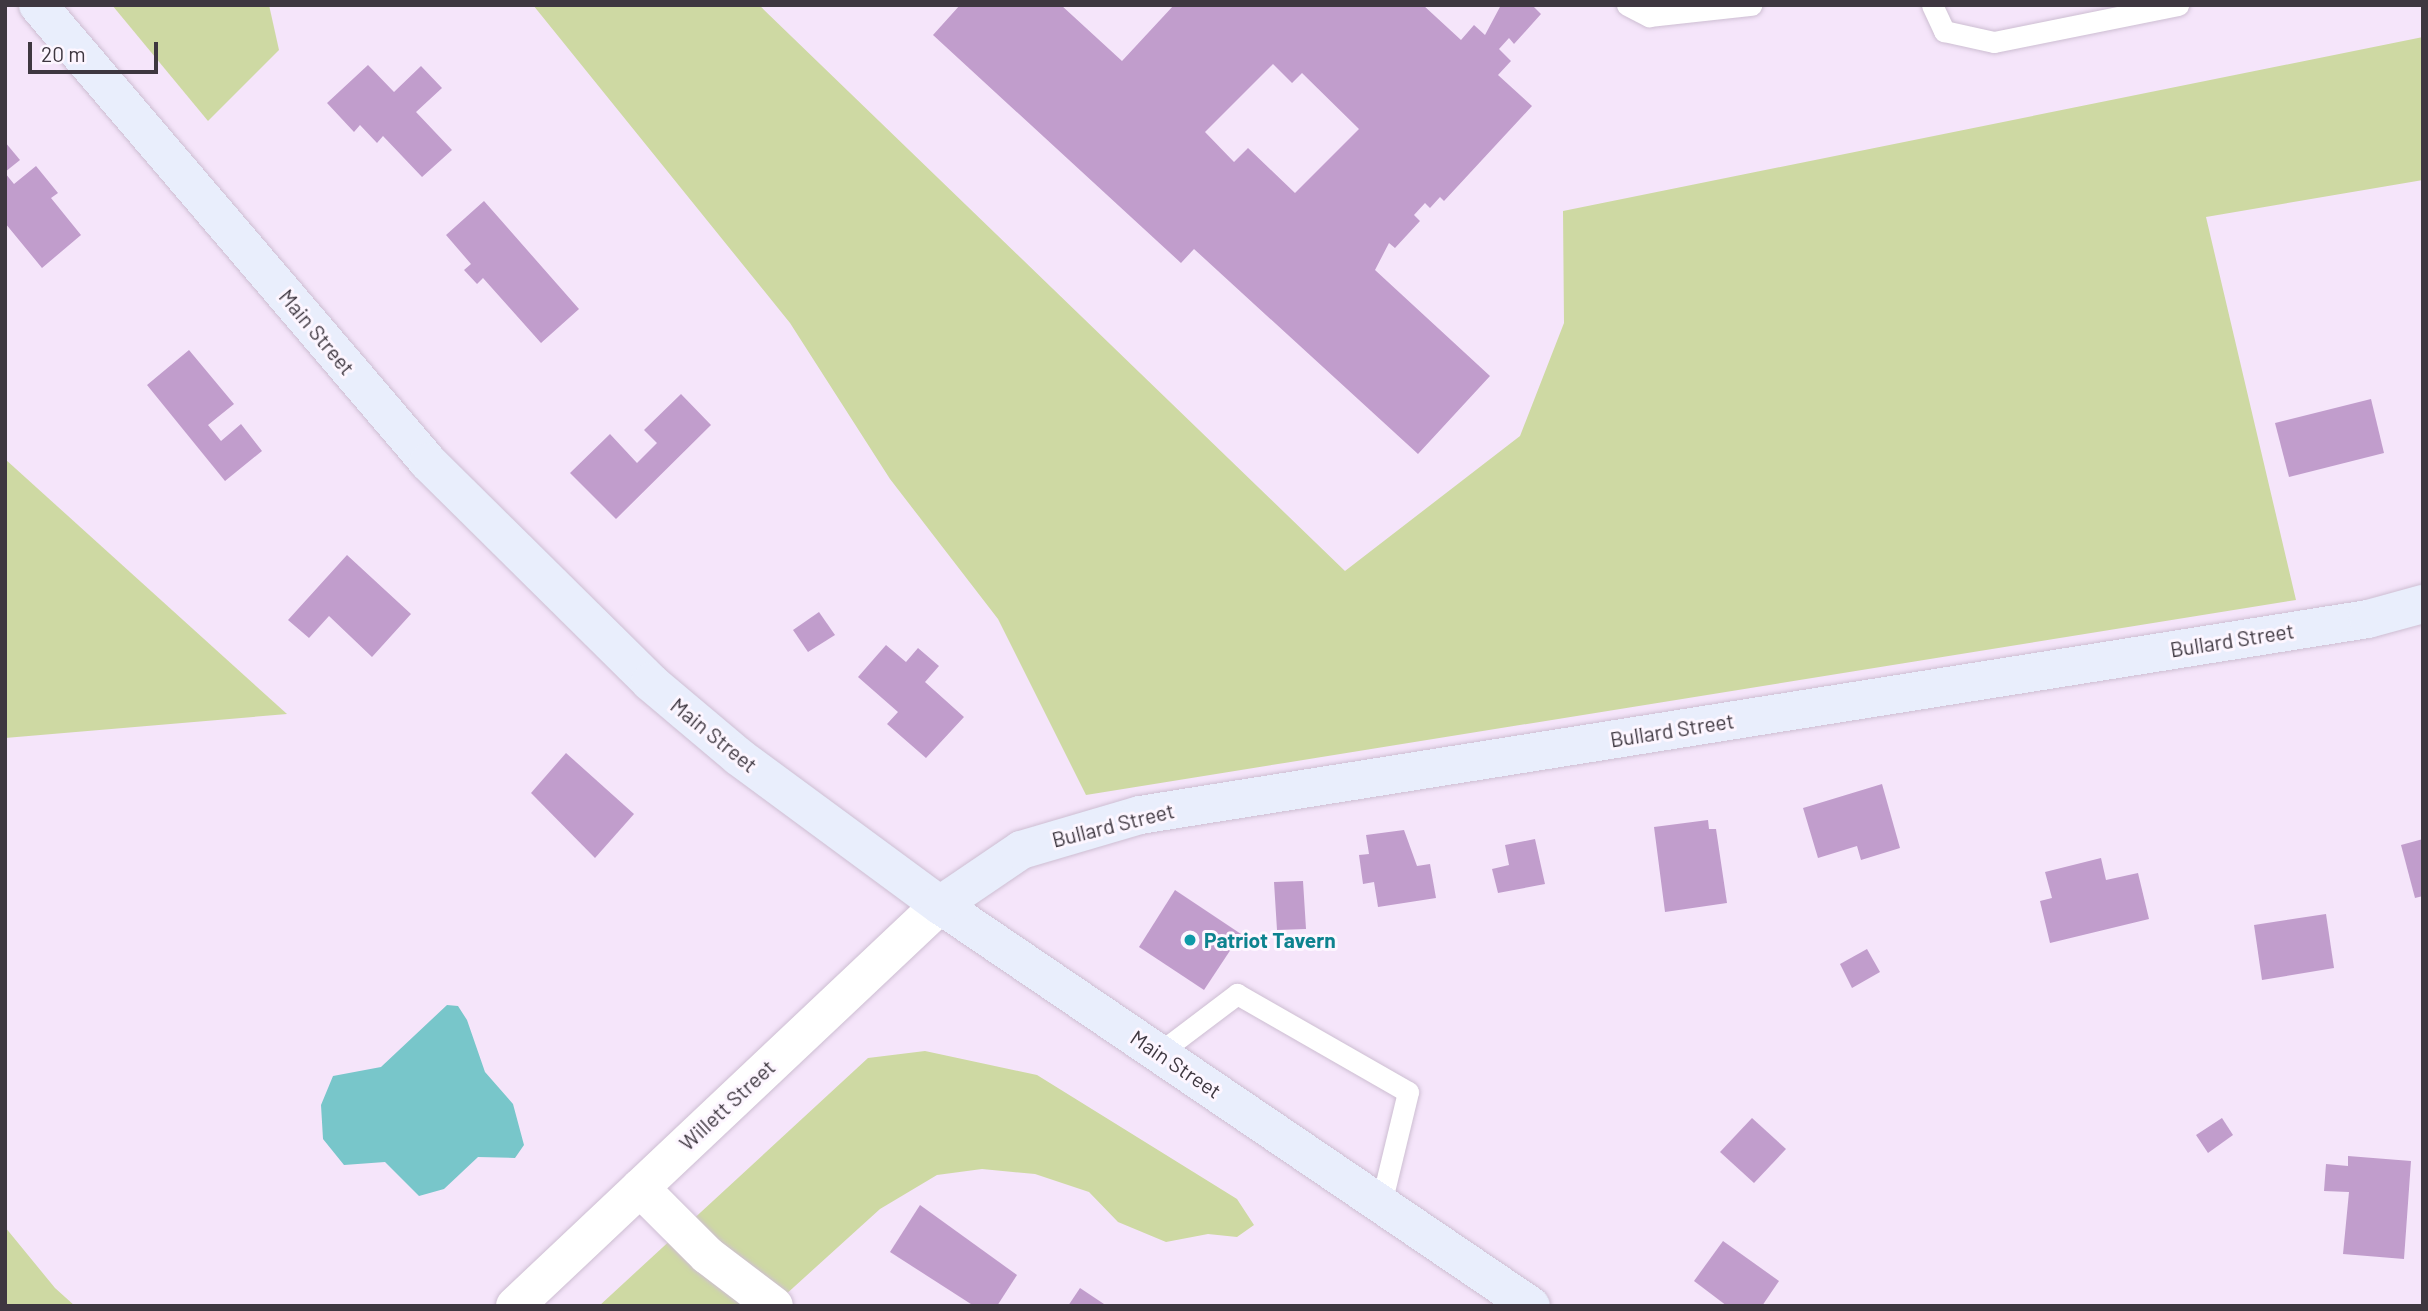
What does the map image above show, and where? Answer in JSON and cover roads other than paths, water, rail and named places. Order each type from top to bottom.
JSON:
[{"type":"main road","name":"Main Street","points":[[38,5],[428,462],[511,549],[730,749],[940,905],[1531,1306]]},
{"type":"main road","name":"Bullard Street","points":[[940,905],[1021,850],[1140,815],[2354,621],[2423,604]]},
{"type":"street","name":"Willett Street","points":[[515,1306],[940,905]]},
{"type":"street","points":[[640,1188],[708,1255],[774,1306]]},
{"type":"lane","points":[[1627,5],[1649,16],[1751,5]]},
{"type":"lane","points":[[1932,5],[1944,31],[1994,42],[2178,5]]},
{"type":"lane","points":[[1159,1053],[1237,994],[1408,1092],[1381,1204]]},
{"type":"place","name":"Patriot Tavern","points":[[1190,940]]}]
